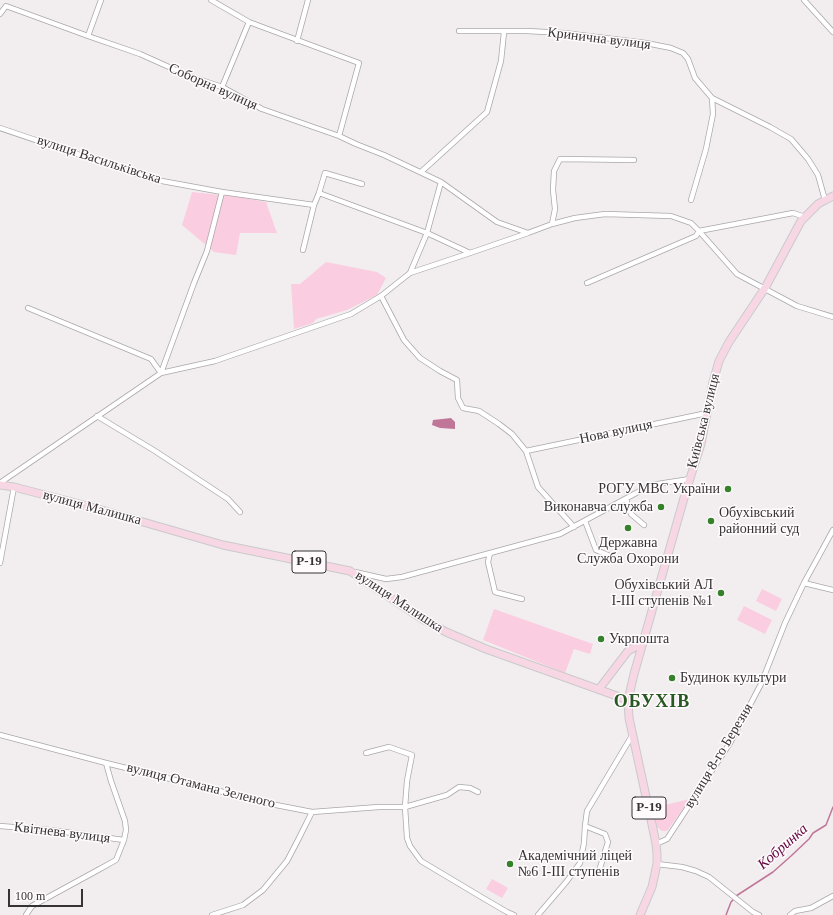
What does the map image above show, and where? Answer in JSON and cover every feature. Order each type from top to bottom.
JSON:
[{"type":"main road","name":"Київська вулиця","points":[[628,700],[701,444],[713,382],[719,361],[729,342],[764,288],[798,226],[818,204],[833,196]]},
{"type":"main road","name":"вулиця Малишка","points":[[0,484],[90,507],[223,545],[350,571],[421,618],[446,632],[493,652],[628,700]]},
{"type":"main road","points":[[599,690],[628,651],[644,642]]},
{"type":"main road","name":"Р-19","points":[[628,700],[629,718],[656,844],[656,864],[652,887],[640,915]]},
{"type":"street","points":[[0,14],[6,6],[8,0]]},
{"type":"street","points":[[88,36],[101,0]]},
{"type":"street","points":[[211,0],[249,22],[359,63],[338,136]]},
{"type":"street","points":[[297,41],[308,0]]},
{"type":"street","points":[[804,0],[833,32]]},
{"type":"street","name":"Соборна вулиця","points":[[6,6],[140,54],[189,76],[222,88],[262,109],[338,136],[421,172],[441,182],[496,222],[528,233]]},
{"type":"street","points":[[222,88],[249,22]]},
{"type":"street","name":"Кринична вулиця","points":[[459,31],[528,31],[564,33],[646,43],[671,48],[683,53],[688,59],[694,78],[712,98],[791,139],[808,159],[818,175],[825,200]]},
{"type":"street","points":[[421,172],[487,112],[502,61],[504,32]]},
{"type":"street","points":[[691,200],[706,148],[713,114],[712,98]]},
{"type":"street","name":"вулиця Васильківська","points":[[0,128],[151,179],[222,192],[314,206]]},
{"type":"street","points":[[552,224],[555,210],[553,190],[554,171],[560,159],[634,160]]},
{"type":"street","points":[[303,250],[324,173],[362,184]]},
{"type":"street","points":[[410,273],[427,233],[441,182]]},
{"type":"street","points":[[161,373],[207,251],[222,192]]},
{"type":"street","points":[[319,193],[427,233],[470,253]]},
{"type":"street","points":[[587,283],[696,236],[699,231],[793,213],[805,217]]},
{"type":"street","points":[[0,484],[161,373],[215,361],[351,314],[381,296],[410,273],[552,224],[575,218],[605,214],[671,216],[691,223],[737,274],[797,306],[833,317]]},
{"type":"street","points":[[381,296],[404,340],[420,358],[457,380],[458,398],[463,408],[479,410],[512,434],[526,451],[538,487],[574,527]]},
{"type":"street","points":[[28,308],[152,360],[161,373]]},
{"type":"street","name":"Нова вулиця","points":[[526,451],[707,413]]},
{"type":"street","points":[[97,416],[155,451],[228,499],[240,512]]},
{"type":"street","points":[[350,571],[386,579],[490,553],[560,534],[651,485],[690,479]]},
{"type":"street","points":[[0,563],[14,487]]},
{"type":"street","points":[[626,498],[631,514],[644,525]]},
{"type":"street","points":[[585,521],[596,550],[608,555]]},
{"type":"street","name":"вулиця 8-го Березня","points":[[656,844],[667,839],[730,743],[761,684],[785,622],[833,530]]},
{"type":"street","points":[[490,553],[488,562],[495,592],[522,599]]},
{"type":"street","points":[[804,583],[833,590]]},
{"type":"street","points":[[538,915],[580,863],[584,843],[587,811],[633,734]]},
{"type":"street","name":"вулиця Отамана Зеленого","points":[[0,735],[106,763],[312,812],[372,807],[405,807],[447,795],[459,788],[470,788],[478,792]]},
{"type":"street","points":[[366,753],[389,747],[412,755],[407,781],[405,807],[410,846],[421,861],[514,915]]},
{"type":"street","points":[[26,915],[32,906],[116,860],[124,840],[126,830],[125,821],[110,781],[106,763]]},
{"type":"street","points":[[212,915],[243,905],[262,890],[287,861],[312,812]]},
{"type":"street","name":"Квітнева вулиця","points":[[0,826],[50,830],[124,840]]},
{"type":"street","points":[[585,826],[605,834],[608,842],[599,871]]},
{"type":"street","points":[[656,864],[682,867],[709,877],[729,894],[759,915]]},
{"type":"street","points":[[790,915],[795,911],[811,908],[833,896]]},
{"type":"shaded area","points":[[192,192],[238,197],[266,202],[277,233],[240,233],[236,255],[214,252],[182,225]]},
{"type":"shaded area","points":[[326,262],[377,272],[386,278],[377,295],[347,310],[316,319],[313,323],[294,329],[291,284],[300,284]]},
{"type":"shaded area","points":[[451,418],[455,422],[455,429],[440,428],[432,425],[433,420]]},
{"type":"shaded area","points":[[762,589],[782,599],[776,611],[756,601]]},
{"type":"shaded area","points":[[744,606],[772,620],[765,634],[737,620]]},
{"type":"shaded area","points":[[494,609],[593,644],[590,654],[574,649],[565,673],[483,640]]},
{"type":"shaded area","points":[[690,799],[667,831],[662,831],[657,827],[652,808]]},
{"type":"shaded area","points":[[492,879],[508,888],[502,898],[486,889]]},
{"type":"waterway","name":"Кобринка","points":[[736,896],[773,872],[809,839],[813,833],[826,825],[833,807]]},
{"type":"waterway","name":"Кобринка","points":[[726,915],[731,902],[734,899]]},
{"type":"place","name":"РОГУ МВС України","points":[[728,489]]},
{"type":"place","name":"Виконавча служба","points":[[661,507]]},
{"type":"place","name":"Обухівський районний суд","points":[[711,521]]},
{"type":"place","name":"Державна Служба Охорони","points":[[628,528]]},
{"type":"place","name":"Обухівський АЛ І-ІІІ ступенів №1","points":[[721,593]]},
{"type":"place","name":"Укрпошта","points":[[601,639]]},
{"type":"place","name":"Будинок культури","points":[[672,678]]},
{"type":"place","name":"Академічний ліцей №6 І-ІІІ ступенів","points":[[510,864]]},
{"type":"district","name":"ОБУХІВ","points":[[652,702]]}]
